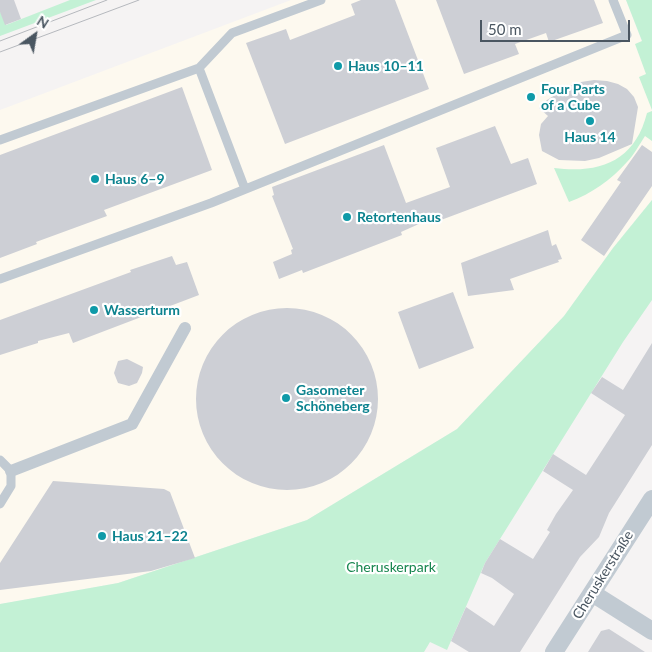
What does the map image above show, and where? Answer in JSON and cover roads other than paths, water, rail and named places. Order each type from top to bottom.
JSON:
[{"type":"street","points":[[11,471],[132,424],[185,328]]},
{"type":"street","name":"Cheruskerstraße","points":[[554,652],[652,499]]},
{"type":"street","points":[[592,593],[652,631]]},
{"type":"lane","points":[[0,140],[199,68],[232,33],[321,0]]},
{"type":"lane","points":[[0,279],[211,203],[627,35],[613,0]]},
{"type":"lane","points":[[199,68],[245,189]]},
{"type":"lane","points":[[0,460],[11,471],[11,486],[0,504]]},
{"type":"tram line","points":[[0,41],[107,0]]},
{"type":"tram line","points":[[0,52],[139,0]]},
{"type":"place","name":"Haus 10–11","points":[[338,66]]},
{"type":"place","name":"Four Parts of a Cube","points":[[531,97]]},
{"type":"place","name":"Haus 14","points":[[590,121]]},
{"type":"place","name":"Haus 6–9","points":[[95,179]]},
{"type":"place","name":"Retortenhaus","points":[[347,217]]},
{"type":"place","name":"Wasserturm","points":[[94,310]]},
{"type":"place","name":"Gasometer Schöneberg","points":[[286,398]]},
{"type":"place","name":"Haus 21–22","points":[[102,536]]},
{"type":"park label","name":"Cheruskerpark","points":[[391,567]]}]
